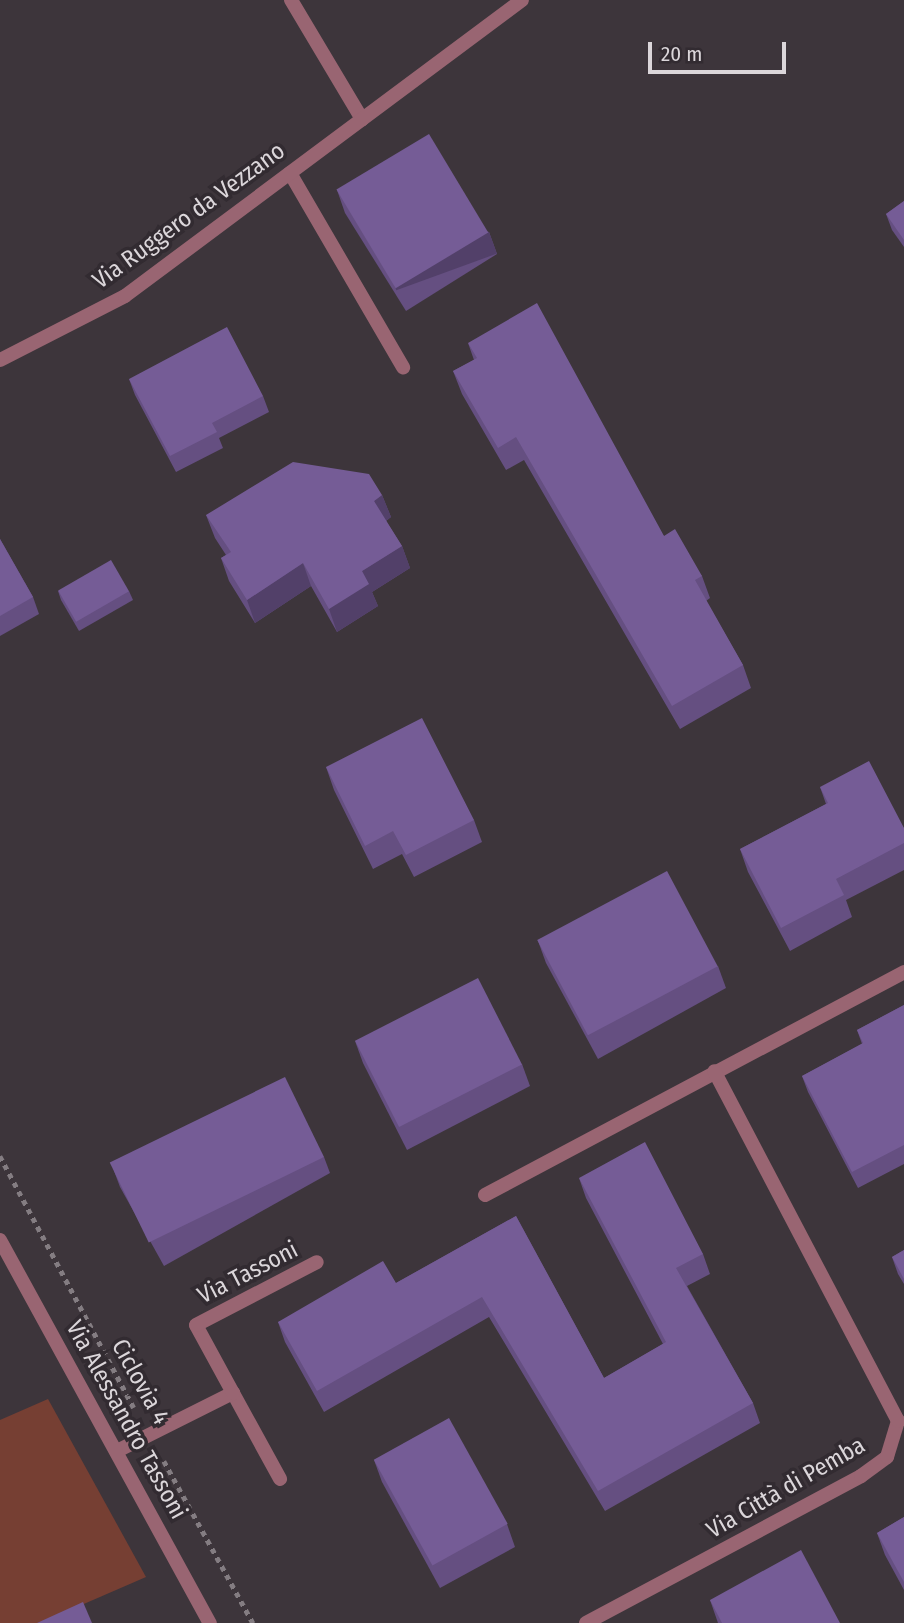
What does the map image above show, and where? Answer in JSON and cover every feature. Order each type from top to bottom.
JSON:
[{"type":"street","points":[[291,0],[362,119]]},
{"type":"street","name":"Via Ruggero da Vezzano","points":[[0,360],[125,296],[522,0]]},
{"type":"street","points":[[290,173],[403,367]]},
{"type":"street","points":[[485,1195],[904,972]]},
{"type":"street","name":"Via Città di Pemba","points":[[586,1623],[861,1476],[887,1457],[898,1443],[898,1421],[714,1072]]},
{"type":"street","name":"Via Alessandro Tassoni","points":[[0,1240],[211,1623]]},
{"type":"street","name":"Via Tassoni","points":[[233,1393],[196,1325],[317,1262]]},
{"type":"street","points":[[117,1451],[150,1437],[233,1393],[280,1479]]},
{"type":"path","name":"Ciclovia 4","points":[[0,1156],[253,1623]]},
{"type":"shaded area","points":[[48,1399],[146,1577],[40,1623],[0,1623],[0,1420]]},
{"type":"building","points":[[429,134],[488,233],[396,288],[336,190]]},
{"type":"building","points":[[904,201],[904,240],[886,214]]},
{"type":"building","points":[[537,303],[664,536],[675,529],[702,576],[695,580],[743,665],[672,706],[516,437],[498,448],[453,371],[477,358],[468,343]]},
{"type":"building","points":[[227,327],[263,396],[212,423],[217,432],[170,456],[129,379]]},
{"type":"building","points":[[293,462],[369,474],[382,495],[374,501],[402,546],[362,571],[369,584],[329,609],[303,563],[247,600],[221,558],[231,552],[206,515]]},
{"type":"building","points":[[0,539],[33,597],[0,616]]},
{"type":"building","points":[[111,560],[129,591],[76,622],[58,590]]},
{"type":"building","points":[[422,718],[474,820],[406,855],[393,831],[365,846],[326,767]]},
{"type":"building","points":[[869,761],[904,828],[904,843],[836,879],[844,895],[781,928],[740,849],[828,803],[820,787]]},
{"type":"building","points":[[667,871],[718,966],[588,1035],[537,940]]},
{"type":"building","points":[[478,978],[522,1064],[399,1127],[355,1041]]},
{"type":"building","points":[[904,1005],[904,1145],[852,1172],[802,1076],[863,1043],[857,1030]]},
{"type":"building","points":[[285,1077],[324,1157],[149,1242],[110,1162]]},
{"type":"building","points":[[645,1142],[703,1254],[676,1268],[753,1403],[598,1491],[482,1297],[317,1391],[278,1322],[383,1261],[396,1283],[516,1216],[604,1378],[666,1342],[579,1178]]},
{"type":"building","points":[[904,1250],[904,1279],[892,1257]]},
{"type":"building","points":[[449,1418],[508,1524],[432,1566],[374,1460]]},
{"type":"building","points":[[904,1517],[904,1582],[877,1533]]},
{"type":"building","points":[[801,1550],[840,1623],[722,1623],[710,1600]]},
{"type":"building","points":[[83,1602],[92,1623],[37,1623]]}]
